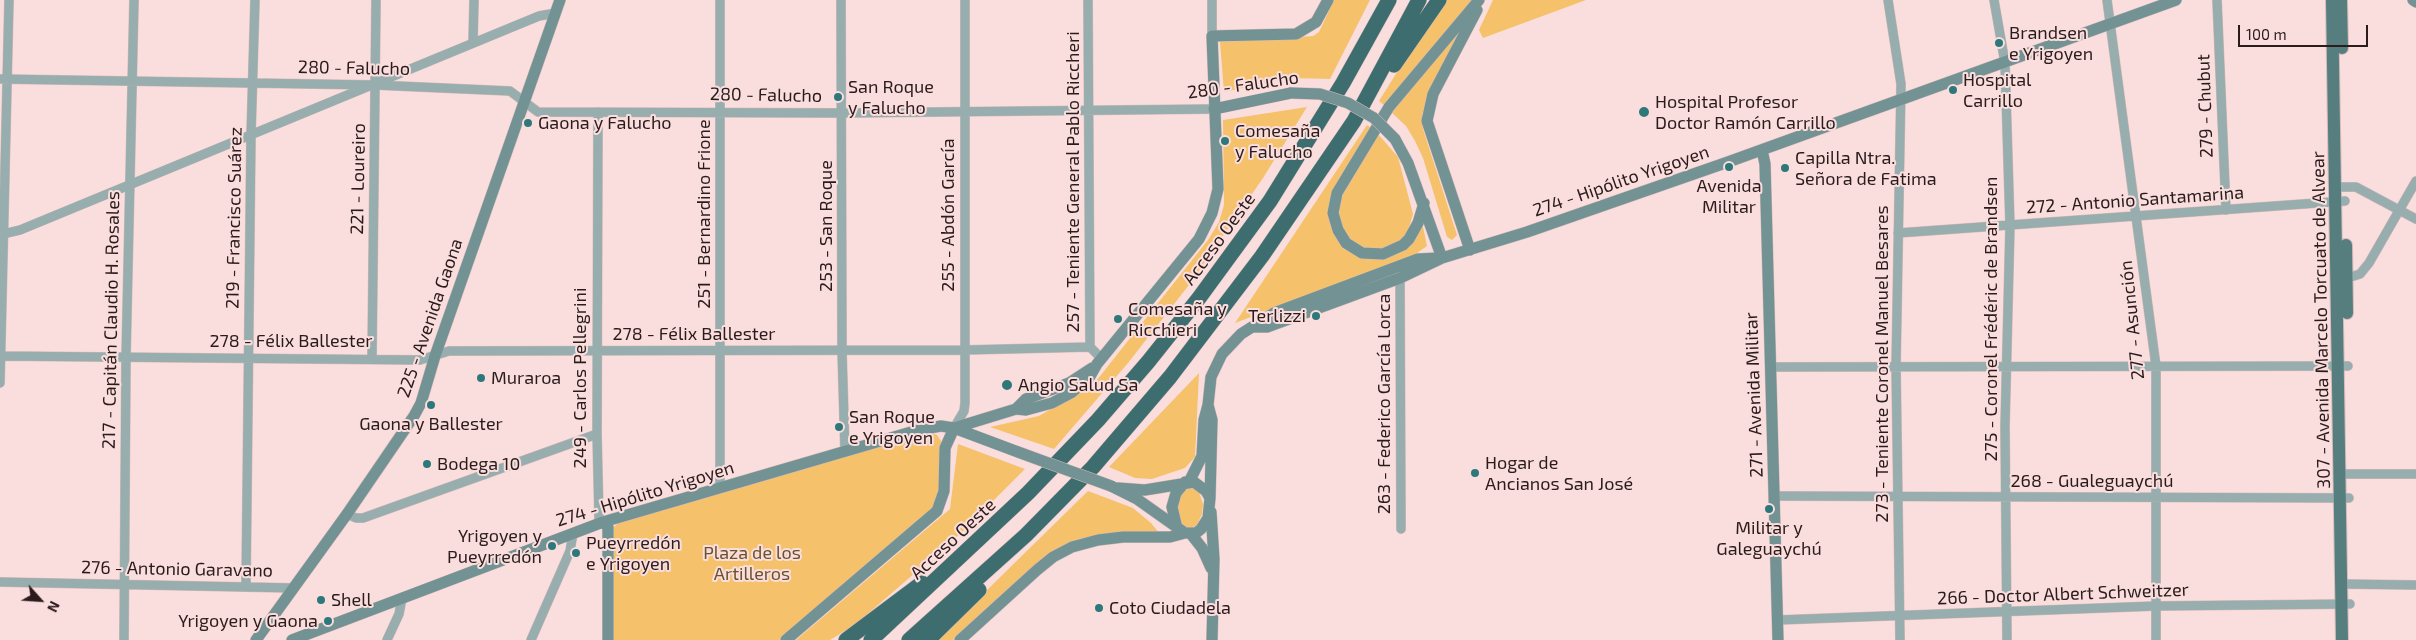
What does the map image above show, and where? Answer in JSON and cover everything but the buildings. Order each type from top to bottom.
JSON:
[{"type":"highway","points":[[1354,121],[1419,0]]},
{"type":"highway","points":[[910,640],[1026,535],[1093,467],[1170,377],[1262,256],[1438,0]]},
{"type":"highway","name":"Acceso Oeste","points":[[871,640],[1028,493],[1098,420],[1199,298],[1279,186],[1343,83],[1388,2]]},
{"type":"highway","points":[[928,640],[972,598],[1026,535]]},
{"type":"highway","points":[[846,640],[977,542]]},
{"type":"main road","name":"307 - Avenida Marcelo Torcuato de Alvear","points":[[2340,2],[2346,604],[2350,640]]},
{"type":"main road","name":"307 - Avenida Marcelo Torcuato de Alvear","points":[[2342,640],[2346,604]]},
{"type":"street","points":[[0,383],[3,234],[3,79],[9,0]]},
{"type":"street","name":"217 - Capitán Claudio H. Rosales","points":[[124,640],[126,357],[134,0]]},
{"type":"street","name":"219 - Francisco Suárez","points":[[246,586],[251,135],[255,0]]},
{"type":"street","name":"221 - Loureiro","points":[[372,358],[376,0]]},
{"type":"street","points":[[473,43],[474,0]]},
{"type":"street","name":"225 - Avenida Gaona","points":[[256,640],[347,514],[414,416],[424,395],[435,356],[560,0]]},
{"type":"street","name":"251 - Bernardino Frione","points":[[720,0],[720,488]]},
{"type":"street","name":"253 - San Roque","points":[[842,0],[842,351],[845,452]]},
{"type":"street","name":"255 - Abdón García","points":[[954,428],[964,411],[965,403],[964,0]]},
{"type":"street","name":"257 - Teniente General Pablo Riccheri","points":[[1088,0],[1090,347],[1100,361]]},
{"type":"street","points":[[1212,0],[1212,36],[1296,34],[1316,22],[1328,0]]},
{"type":"street","points":[[1424,203],[1418,223],[1409,239],[1403,245],[1383,254],[1362,253],[1346,243],[1338,230],[1333,213],[1337,193],[1389,107],[1481,0]]},
{"type":"street","points":[[1470,250],[1427,121],[1433,94],[1481,0]]},
{"type":"street","name":"273 - Teniente Coronel Manuel Besares","points":[[1888,0],[1901,84],[1896,367],[1900,640]]},
{"type":"street","name":"275 - Coronel Frédéric de Brandsen","points":[[1994,0],[2005,63],[2010,226],[2006,366],[2007,640]]},
{"type":"street","name":"277 - Asunción","points":[[2107,0],[2156,366],[2156,640]]},
{"type":"street","name":"274 - Hipólito Yrigoyen","points":[[1252,327],[1267,327],[1400,278],[1442,258],[1527,232],[1762,150],[2176,0]]},
{"type":"street","name":"279 - Chubut","points":[[2217,0],[2226,210]]},
{"type":"street","points":[[3,234],[20,230],[539,16],[556,13]]},
{"type":"street","name":"274 - Hipólito Yrigoyen","points":[[292,640],[603,522],[918,430],[941,426],[954,428],[1016,409],[1026,399],[1069,383],[1100,361],[1199,239],[1207,226],[1216,202],[1218,188],[1212,36]]},
{"type":"street","points":[[0,88],[3,79]]},
{"type":"street","name":"280 - Falucho","points":[[3,79],[375,85],[510,91],[538,112],[843,113],[1214,109],[1291,93],[1320,94],[1348,103],[1374,118],[1395,139],[1408,162],[1442,258]]},
{"type":"street","name":"249 - Carlos Pellegrini","points":[[598,112],[597,434],[599,518],[608,527],[608,640]]},
{"type":"street","name":"271 - Avenida Militar","points":[[1762,150],[1765,164],[1778,640]]},
{"type":"street","points":[[2342,280],[2360,274],[2365,269],[2416,181]]},
{"type":"street","points":[[2341,187],[2363,190],[2416,219]]},
{"type":"street","name":"272 - Antonio Santamarina","points":[[1898,233],[2341,201]]},
{"type":"street","name":"274 - Hipólito Yrigoyen","points":[[1208,405],[1211,377],[1222,354],[1230,343],[1274,313],[1418,259],[1442,258]]},
{"type":"street","name":"263 - Federico García Lorca","points":[[1400,278],[1401,529]]},
{"type":"street","name":"278 - Félix Ballester","points":[[0,356],[372,358],[420,360],[449,351],[842,351],[1090,347]]},
{"type":"street","points":[[1770,367],[2344,366]]},
{"type":"street","points":[[1184,532],[1172,507],[1176,493],[1187,482],[1202,456],[1204,420],[1208,405]]},
{"type":"street","points":[[1208,405],[1212,420],[1210,503],[1214,538],[1212,640]]},
{"type":"street","points":[[786,640],[937,511],[944,492],[945,448],[954,428],[1115,487],[1184,532],[1202,548],[1213,572]]},
{"type":"street","points":[[347,514],[356,518],[363,518],[597,434]]},
{"type":"street","points":[[2345,474],[2416,474]]},
{"type":"street","points":[[960,640],[1053,557],[1072,548],[1114,538],[1156,538],[1201,529],[1210,503],[1206,491],[1198,484],[1187,482],[1145,490],[1115,487]]},
{"type":"street","name":"268 - Gualeguaychú","points":[[1774,496],[2345,498]]},
{"type":"street","points":[[530,640],[570,551],[573,534]]},
{"type":"street","name":"276 - Antonio Garavano","points":[[0,582],[294,588]]},
{"type":"street","points":[[2346,584],[2416,585]]},
{"type":"street","points":[[387,640],[399,614],[402,598]]},
{"type":"street","name":"266 - Doctor Albert Schweitzer","points":[[1778,620],[1900,617],[2156,606],[2346,604]]},
{"type":"green space","points":[[1334,0],[1370,0],[1330,79],[1289,78],[1224,92],[1220,42],[1313,36],[1319,32]]},
{"type":"green space","points":[[1442,0],[1472,0],[1385,106],[1379,101]]},
{"type":"green space","points":[[1493,0],[1586,0],[1483,38],[1479,30]]},
{"type":"green space","points":[[1458,33],[1460,34],[1431,88],[1422,115],[1423,129],[1457,235],[1452,240],[1447,237],[1423,158],[1415,141],[1406,126],[1391,112]]},
{"type":"green space","points":[[1307,107],[1263,178],[1189,285],[1128,363],[1054,449],[990,427],[1039,416],[1093,385],[1208,240],[1219,222],[1224,205],[1223,120]]},
{"type":"green space","points":[[1367,125],[1373,129],[1331,200],[1330,222],[1364,257],[1386,259],[1410,246],[1422,222],[1427,246],[1413,256],[1235,323]]},
{"type":"green space","points":[[1378,134],[1398,157],[1413,214],[1409,228],[1402,240],[1389,249],[1367,250],[1359,247],[1344,234],[1338,214],[1339,201]]},
{"type":"green space","points":[[1199,373],[1195,457],[1185,468],[1152,479],[1135,478],[1109,467]]},
{"type":"green space","name":"Plaza de los Artilleros","points":[[929,432],[937,435],[941,441],[939,496],[933,508],[779,640],[613,640],[613,528],[619,522]]},
{"type":"green space","points":[[958,444],[1025,469],[961,533],[856,624],[830,640],[796,640],[950,509]]},
{"type":"green space","points":[[1190,486],[1199,492],[1203,504],[1202,514],[1197,525],[1191,528],[1179,525],[1177,497],[1184,488]]},
{"type":"green space","points":[[1088,491],[1133,508],[1151,523],[1160,534],[1084,540],[1012,586],[953,640],[936,640]]},
{"type":"place","name":"Brandsen e Yrigoyen","points":[[1999,43]]},
{"type":"place","name":"Hospital Carrillo","points":[[1953,90]]},
{"type":"place","name":"San Roque y Falucho","points":[[838,97]]},
{"type":"place","name":"Hospital Profesor Doctor Ramón Carrillo","points":[[1644,112]]},
{"type":"place","name":"Gaona y Falucho","points":[[528,123]]},
{"type":"place","name":"Comesaña y Falucho","points":[[1225,141]]},
{"type":"place","name":"Avenida Militar","points":[[1729,167]]},
{"type":"place","name":"Capilla Ntra. Señora de Fatima","points":[[1785,168]]},
{"type":"place","name":"Terlizzi","points":[[1316,316]]},
{"type":"place","name":"Comesaña y Ricchieri","points":[[1118,319]]},
{"type":"place","name":"Muraroa","points":[[481,378]]},
{"type":"place","name":"Angio Salud Sa","points":[[1007,385]]},
{"type":"place","name":"Gaona y Ballester","points":[[431,405]]},
{"type":"place","name":"San Roque e Yrigoyen","points":[[839,427]]},
{"type":"place","name":"Bodega 10","points":[[427,464]]},
{"type":"place","name":"Hogar de Ancianos San José","points":[[1475,473]]},
{"type":"place","name":"Militar y Galeguaychú","points":[[1769,509]]},
{"type":"place","name":"Yrigoyen y Pueyrredón","points":[[552,546]]},
{"type":"place","name":"Pueyrredón e Yrigoyen","points":[[576,553]]},
{"type":"place","name":"Shell","points":[[321,600]]},
{"type":"place","name":"Coto Ciudadela","points":[[1099,608]]},
{"type":"place","name":"Yrigoyen y Gaona","points":[[328,621]]}]
